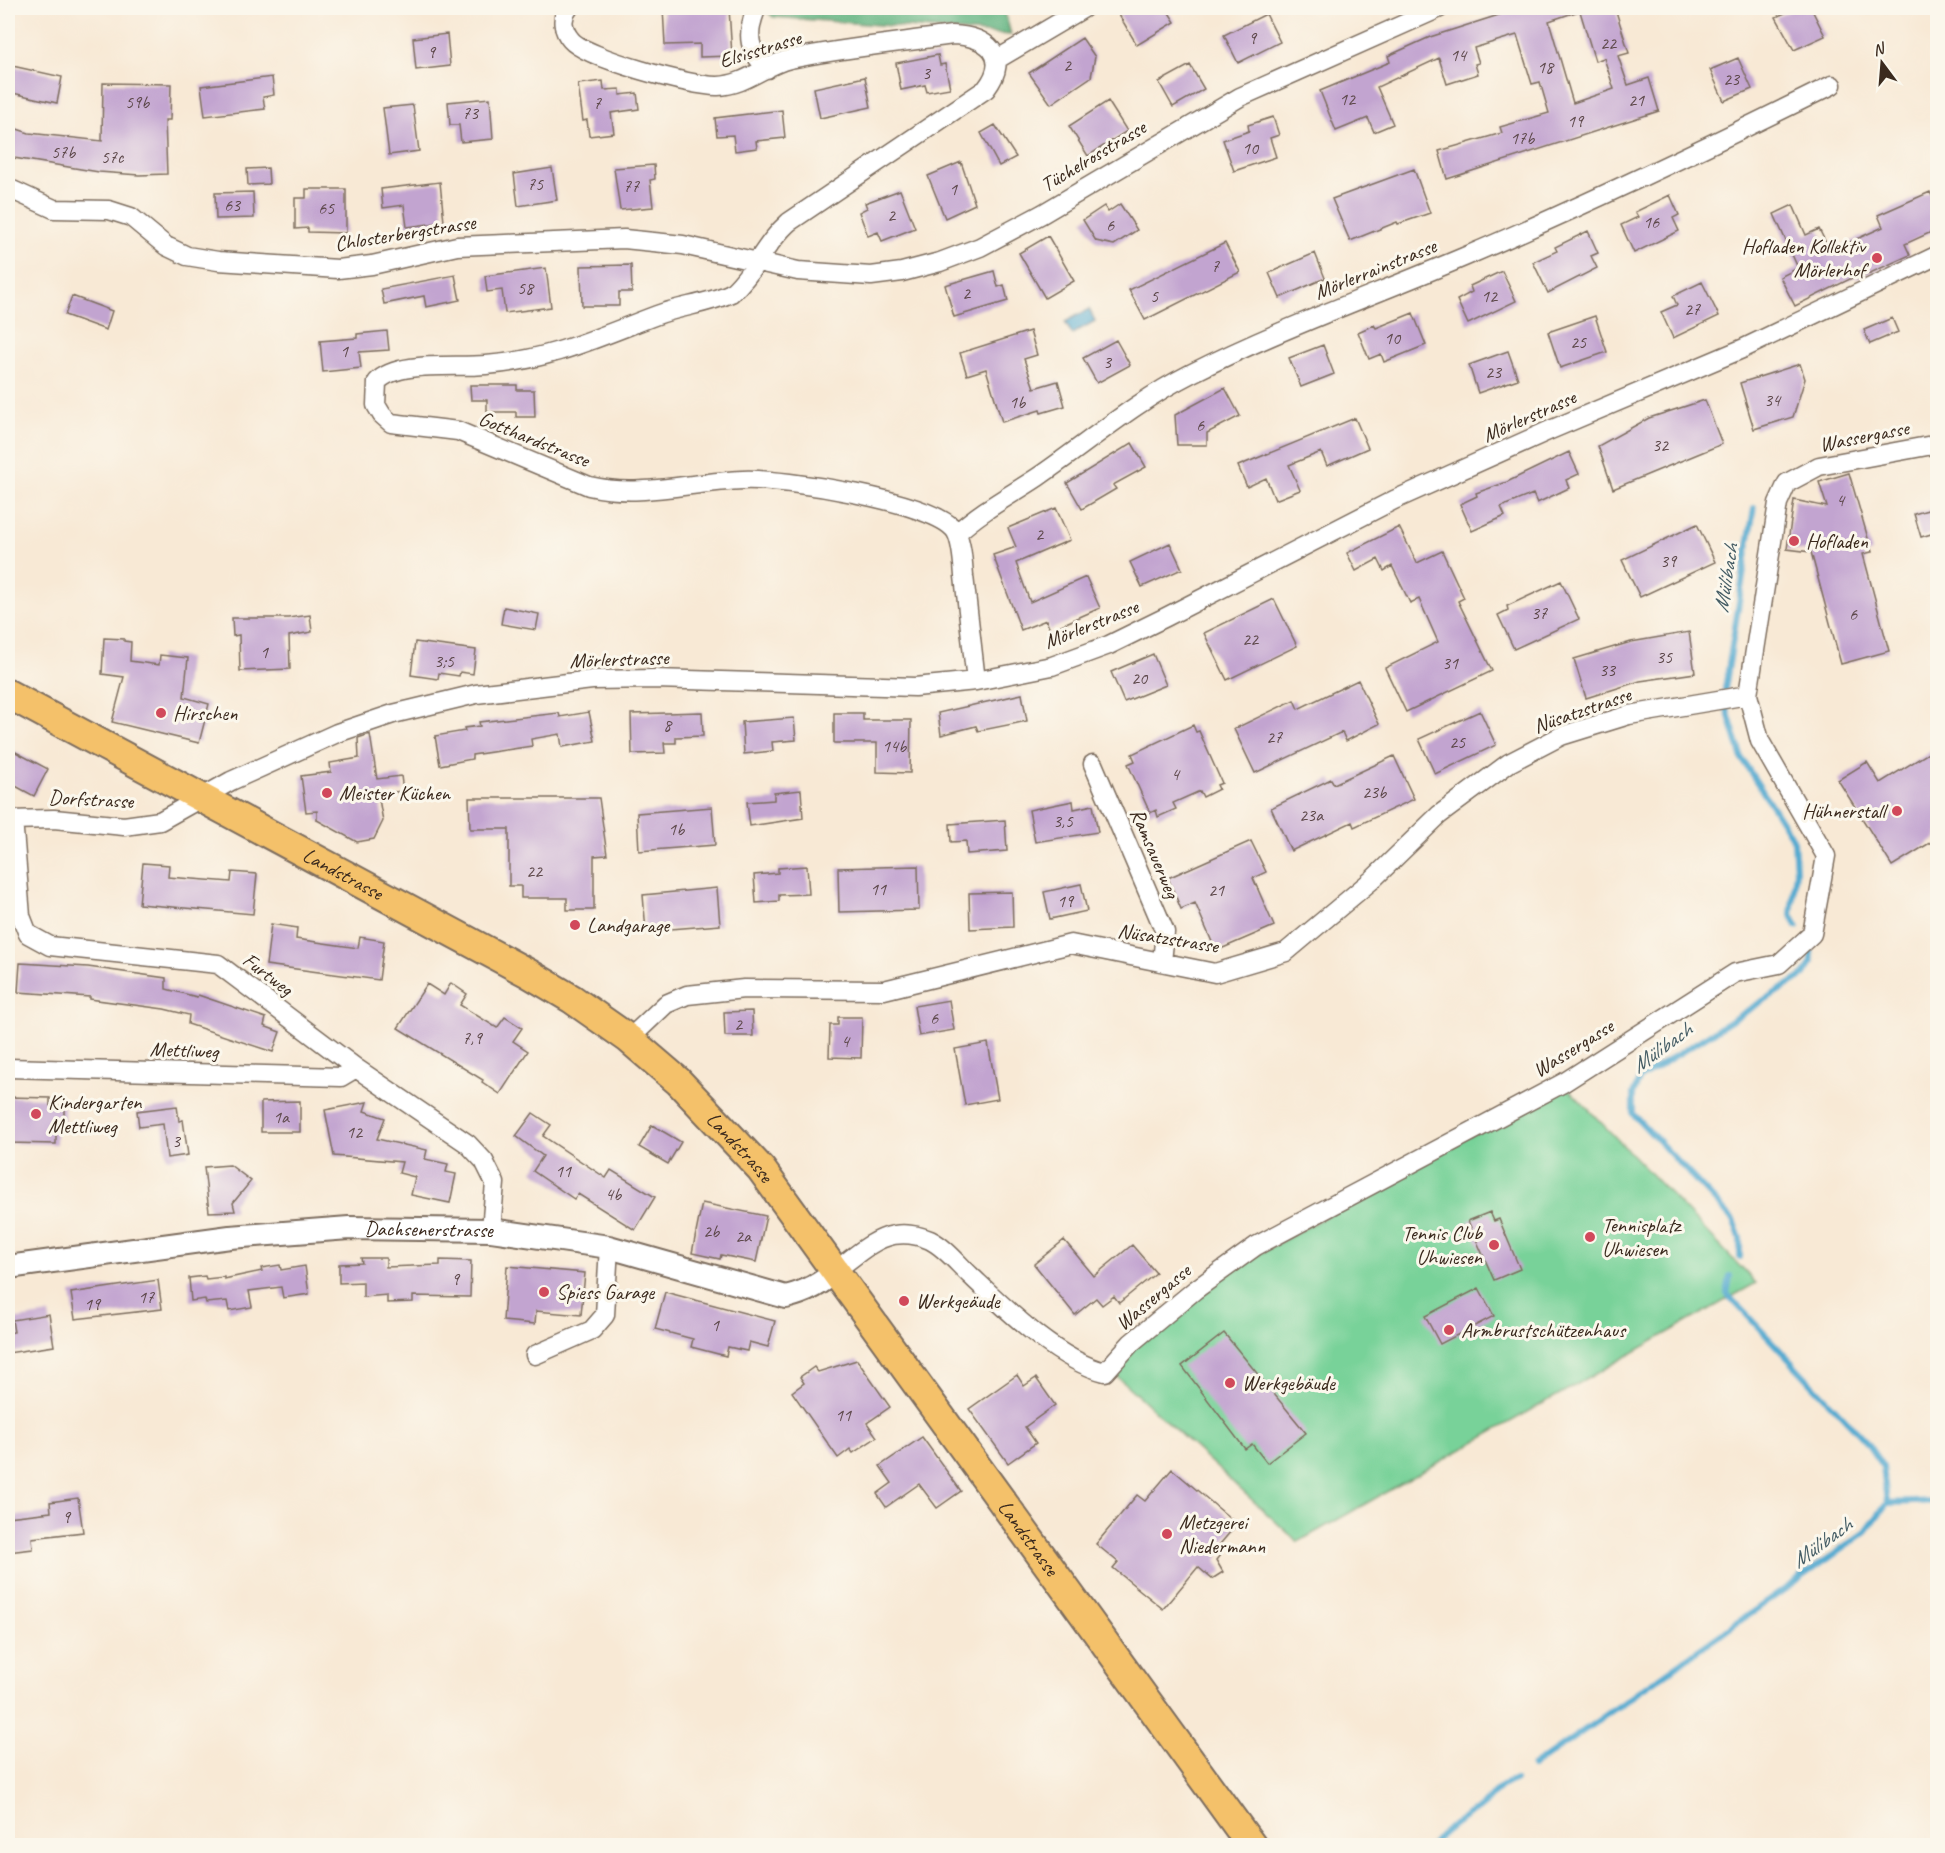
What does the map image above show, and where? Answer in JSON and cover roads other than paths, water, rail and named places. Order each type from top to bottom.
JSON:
[{"type":"main road","name":"Landstrasse","points":[[8,694],[528,973],[629,1039],[678,1081],[740,1144],[835,1270],[998,1499],[1043,1556],[1252,1845]]},
{"type":"street","name":"Elsisstrasse","points":[[569,8],[563,22],[566,33],[573,43],[598,56],[716,86],[737,84],[787,60],[952,35],[980,39],[988,45],[996,60]]},
{"type":"street","points":[[754,262],[773,235],[789,222],[986,89],[995,75],[996,60],[1084,8]]},
{"type":"street","name":"Tüchelrosstrasse","points":[[754,262],[798,271],[852,276],[902,272],[940,262],[980,247],[1042,214],[1240,97],[1440,8]]},
{"type":"street","points":[[755,12],[749,28],[750,42],[755,56],[767,69]]},
{"type":"street","name":"Mörlerrainstrasse","points":[[957,532],[975,517],[1038,477],[1112,422],[1188,375],[1283,330],[1464,257],[1659,170],[1832,85]]},
{"type":"street","name":"Chlosterbergstrasse","points":[[8,188],[54,209],[109,210],[131,218],[166,246],[187,256],[218,261],[338,268],[372,265],[457,246],[624,239],[683,245],[754,262]]},
{"type":"street","name":"Mörlerstrasse","points":[[202,798],[288,753],[337,733],[393,714],[476,694],[603,680],[655,679],[915,687],[976,681],[1052,666],[1109,645],[1394,500],[1548,431],[1742,349],[1938,255]]},
{"type":"street","name":"Gotthardstrasse","points":[[754,262],[741,285],[722,297],[657,315],[564,352],[509,364],[453,368],[402,367],[391,371],[376,382],[376,405],[382,416],[391,423],[458,431],[589,486],[612,491],[654,490],[744,479],[795,483],[916,506],[945,519],[957,532]]},
{"type":"street","name":"Wassergasse","points":[[835,1270],[880,1239],[907,1234],[920,1237],[946,1251],[1007,1310],[1048,1342],[1078,1362],[1105,1372],[1131,1343],[1186,1298],[1256,1246],[1563,1083],[1735,973],[1779,964],[1812,934],[1826,856],[1760,741],[1748,695],[1778,503],[1787,483],[1819,466],[1938,444]]},
{"type":"street","points":[[957,532],[976,681]]},
{"type":"street","name":"Nüsatzstrasse","points":[[629,1039],[666,1004],[687,995],[744,989],[884,990],[1071,944],[1215,973],[1286,952],[1372,880],[1439,814],[1509,763],[1561,736],[1629,715],[1748,695]]},
{"type":"street","name":"Ramsauerweg","points":[[1092,764],[1165,932],[1162,962]]},
{"type":"street","name":"Dorfstrasse","points":[[10,819],[54,819],[124,826],[147,824],[172,816],[202,798]]},
{"type":"street","name":"Furtweg","points":[[10,819],[21,916],[28,934],[50,946],[218,964],[356,1068],[468,1144],[484,1161],[495,1183],[491,1230]]},
{"type":"street","name":"Mettliweg","points":[[8,1068],[340,1077],[356,1068]]},
{"type":"street","name":"Dachsenerstrasse","points":[[8,1267],[230,1237],[349,1227],[491,1230],[609,1247],[786,1297],[803,1293],[822,1283],[835,1270]]},
{"type":"street","points":[[535,1355],[592,1330],[605,1316],[609,1247]]},
{"type":"water","points":[[1089,309],[1095,321],[1072,334],[1065,322]]},
{"type":"waterway","name":"Mülibach","points":[[1725,689],[1754,508]]},
{"type":"waterway","name":"Mülibach","points":[[1726,706],[1742,759],[1794,841],[1796,871],[1791,915],[1797,926]]},
{"type":"waterway","name":"Mülibach","points":[[1740,1257],[1740,1238],[1733,1220],[1633,1114],[1633,1094],[1640,1078],[1804,975],[1812,962],[1811,951]]},
{"type":"waterway","name":"Mülibach","points":[[1532,1767],[1866,1532],[1887,1503],[1883,1467],[1864,1439],[1727,1294],[1730,1276]]},
{"type":"waterway","points":[[1887,1503],[1938,1501]]},
{"type":"waterway","name":"Mülibach","points":[[1432,1846],[1448,1829],[1475,1811],[1500,1788],[1515,1780]]},
{"type":"place","name":"Hofladen Kollektiv Mörlerhof","points":[[1877,258]]},
{"type":"place","name":"Hofladen","points":[[1794,541]]},
{"type":"place","name":"Hirschen","points":[[161,713]]},
{"type":"place","name":"Meister Küchen","points":[[327,793]]},
{"type":"place","name":"Hühnerstall","points":[[1897,811]]},
{"type":"place","name":"Landgarage","points":[[575,925]]},
{"type":"place","name":"Kindergarten Mettliweg","points":[[36,1114]]},
{"type":"place","name":"Tennisplatz Uhwiesen","points":[[1590,1237]]},
{"type":"place","name":"Tennis Club Uhwiesen","points":[[1494,1245]]},
{"type":"place","name":"Spiess Garage","points":[[544,1292]]},
{"type":"place","name":"Werkgeäude","points":[[904,1301]]},
{"type":"place","name":"Armbrustschützenhaus","points":[[1449,1330]]},
{"type":"place","name":"Werkgebäude","points":[[1230,1383]]},
{"type":"place","name":"Metzgerei Niedermann","points":[[1167,1534]]}]
